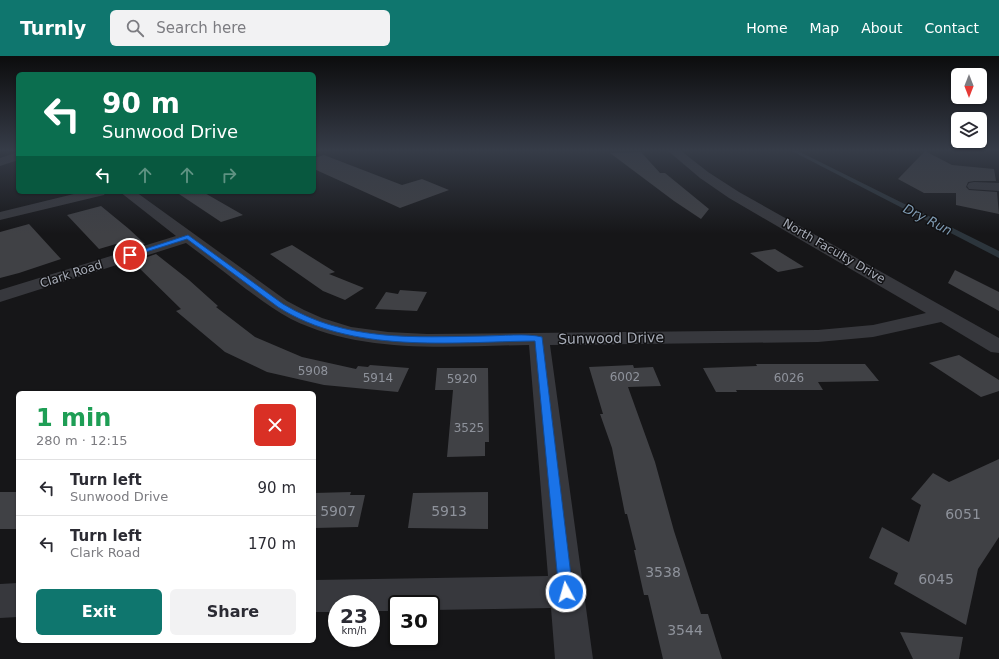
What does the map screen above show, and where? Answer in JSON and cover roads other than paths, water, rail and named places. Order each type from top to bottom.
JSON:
[{"type":"street","name":"North Faculty Drive","points":[[709,178],[734,195],[999,347]]},
{"type":"street","points":[[974,186],[999,187]]},
{"type":"street","points":[[0,216],[91,194]]},
{"type":"street","name":"Sunwood Drive","points":[[130,194],[280,305],[296,315],[314,323],[337,330],[371,337],[398,340],[835,335],[881,330],[945,315]]},
{"type":"street","name":"Clark Road","points":[[0,296],[188,237]]},
{"type":"street","points":[[539,339],[574,659]]},
{"type":"street","points":[[316,596],[566,592]]},
{"type":"street","points":[[0,601],[16,600]]},
{"type":"water","name":"Dry Run","points":[[844,178],[853,178],[999,251],[999,258]]}]
